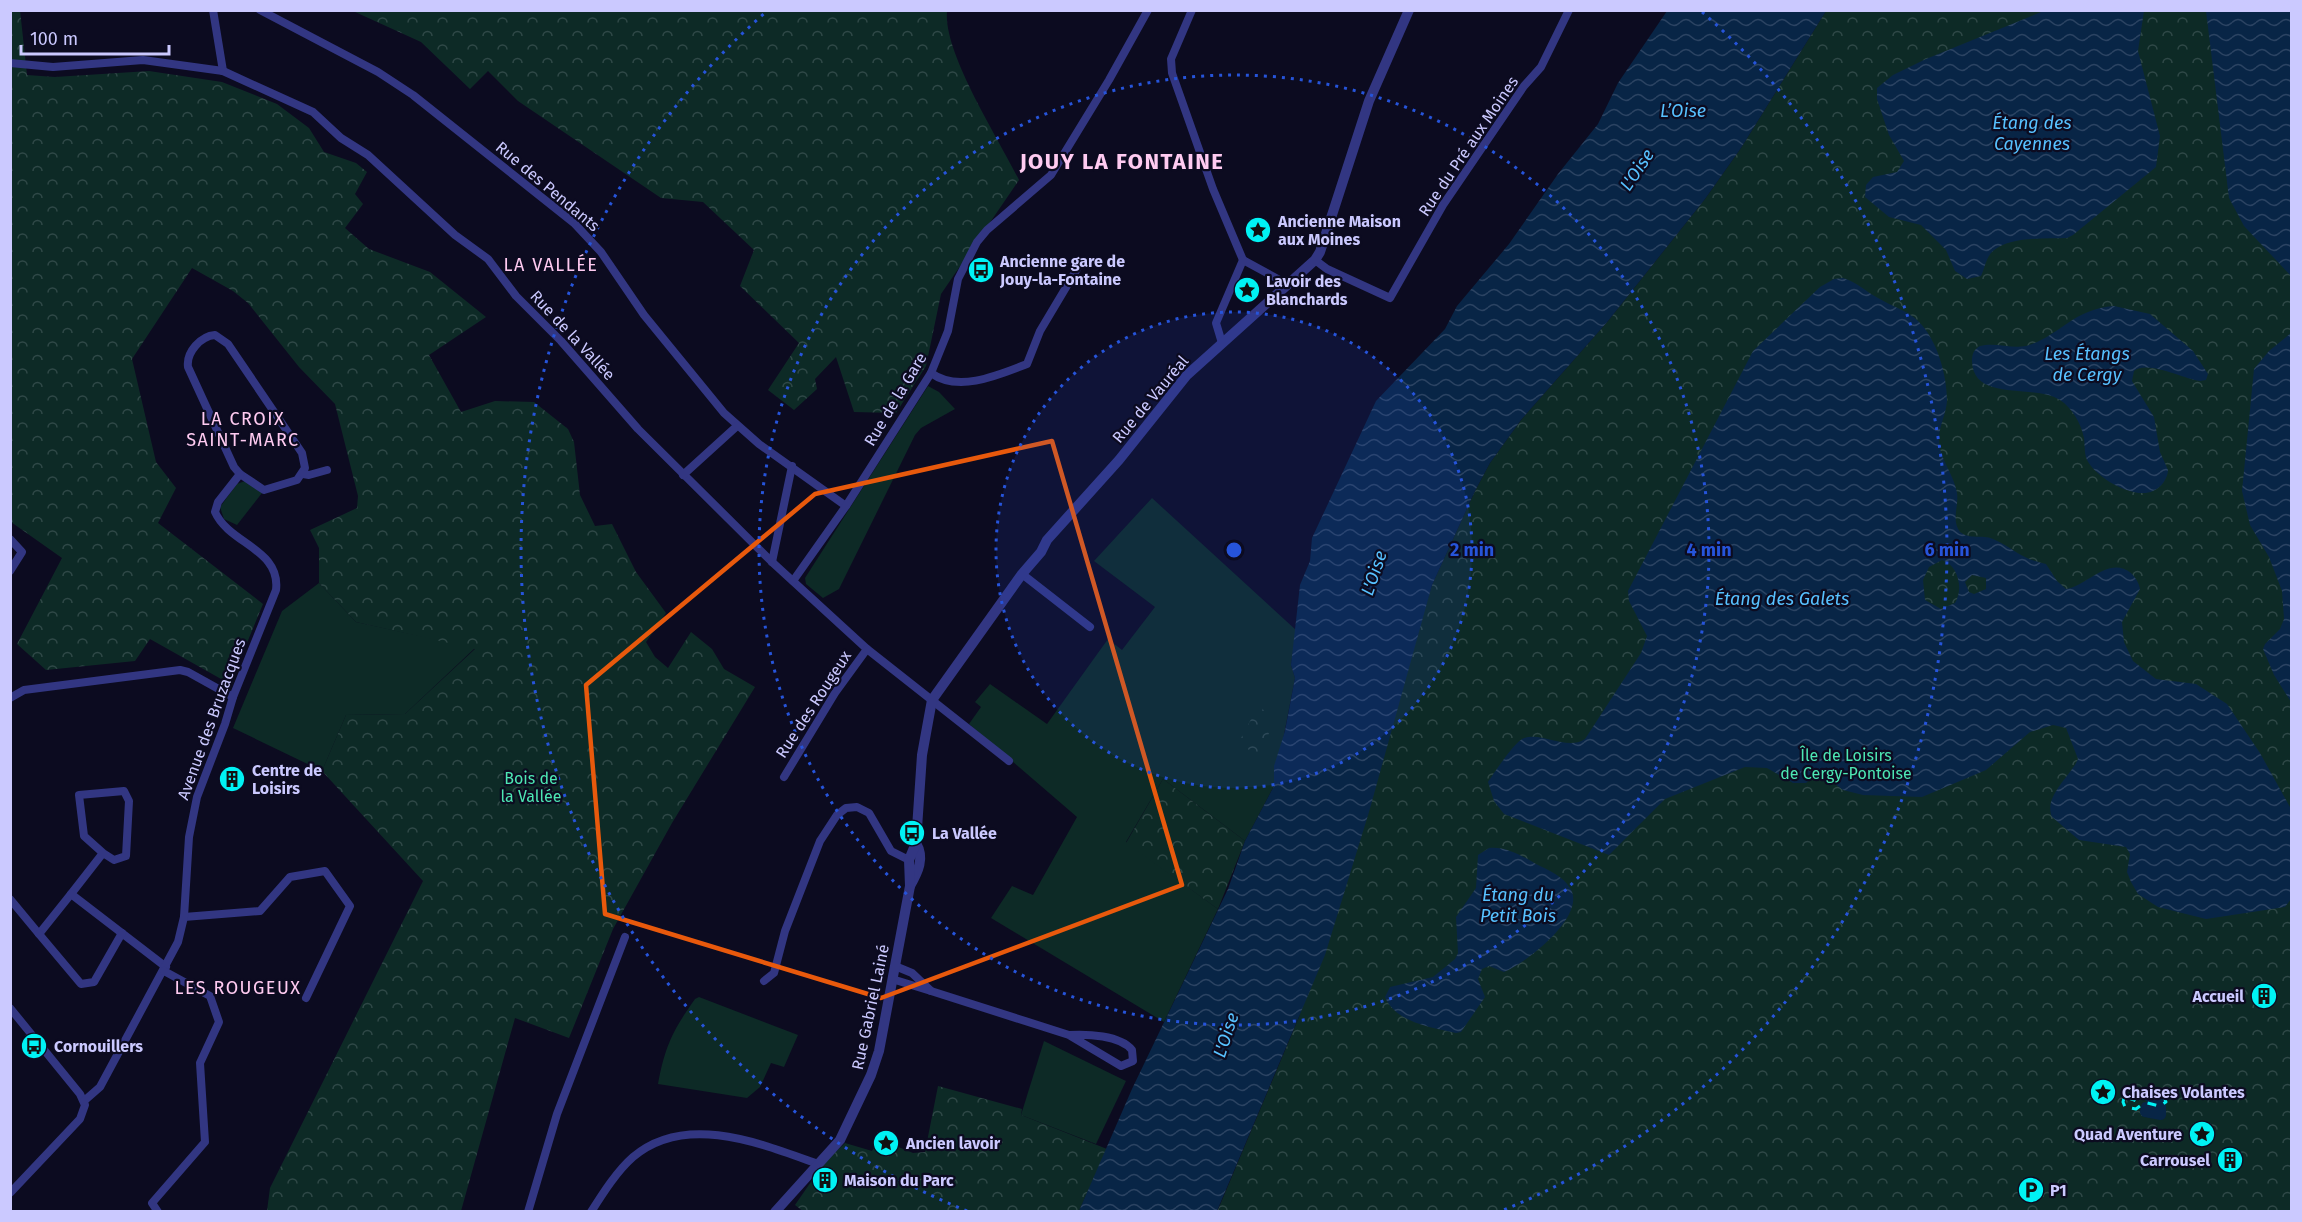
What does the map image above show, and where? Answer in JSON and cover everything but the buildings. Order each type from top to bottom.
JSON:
[{"type":"street","points":[[213,10],[223,71]]},
{"type":"street","name":"Rue des Pendants","points":[[260,10],[378,72],[413,95],[574,223],[601,252],[644,315],[737,426],[846,506]]},
{"type":"street","name":"Rue de la Gare","points":[[793,581],[846,506],[931,373],[948,331],[958,279],[977,242],[987,230],[1051,175],[1109,80],[1148,10]]},
{"type":"street","points":[[1192,10],[1171,59],[1172,73],[1213,189],[1243,260],[1287,284]]},
{"type":"street","name":"Rue de Vauréal","points":[[932,700],[1065,517],[1119,460],[1187,375],[1315,260],[1320,252],[1369,100],[1409,10]]},
{"type":"street","name":"Rue du Pré aux Moines","points":[[1315,260],[1328,269],[1390,298],[1443,205],[1524,86],[1541,67],[1569,10]]},
{"type":"street","name":"Rue de la Vallée","points":[[10,63],[53,67],[143,60],[223,71],[313,112],[341,138],[368,155],[455,235],[488,259],[516,296],[561,341],[623,413],[772,562],[867,649],[1009,761]]},
{"type":"street","points":[[1221,343],[1216,323],[1243,260]]},
{"type":"street","points":[[931,373],[942,380],[963,381],[1000,374],[1027,364],[1040,331],[1077,269]]},
{"type":"street","points":[[211,335],[219,336],[228,344],[302,453],[306,463],[303,474],[297,480],[269,490],[260,489],[240,474],[188,367],[188,358],[192,351],[204,338],[211,335]]},
{"type":"street","points":[[683,475],[737,426]]},
{"type":"street","points":[[772,562],[792,466]]},
{"type":"street","points":[[303,474],[309,475],[327,470]]},
{"type":"street","name":"Avenue des Bruzacques","points":[[10,1193],[80,1119],[85,1109],[84,1101],[100,1087],[178,942],[184,917],[189,837],[194,809],[233,697],[274,597],[277,583],[267,558],[220,521],[215,512],[218,502],[240,474]]},
{"type":"street","points":[[10,539],[22,552],[10,571]]},
{"type":"street","points":[[1022,574],[1090,627]]},
{"type":"street","name":"Rue des Rougeux","points":[[784,777],[835,693],[867,649]]},
{"type":"street","points":[[10,698],[24,690],[180,670],[188,672],[233,697]]},
{"type":"street","name":"Rue Gabriel Lainé","points":[[775,1212],[840,1140],[871,1075],[910,886],[909,860],[916,843],[922,755],[932,700]]},
{"type":"street","points":[[124,791],[128,795],[128,852],[118,861],[103,853],[84,836],[79,795],[124,791]]},
{"type":"street","points":[[764,981],[774,973],[785,931],[820,841],[841,811],[857,807],[869,813],[891,851],[909,860]]},
{"type":"street","name":"Rue Gabriel Lainé","points":[[910,886],[921,858],[916,843]]},
{"type":"street","points":[[39,934],[103,853]]},
{"type":"street","points":[[184,917],[260,910],[290,877],[325,872],[350,906],[306,998]]},
{"type":"street","points":[[71,894],[165,969],[210,996],[219,1022],[200,1063],[205,1142],[155,1208]]},
{"type":"street","points":[[10,899],[81,984],[94,982],[122,933]]},
{"type":"street","points":[[528,1212],[557,1114],[625,937]]},
{"type":"street","points":[[895,966],[912,974],[932,991]]},
{"type":"street","points":[[892,979],[1069,1035],[1121,1066],[1133,1061],[1132,1050],[1125,1044],[1090,1035],[1069,1035]]},
{"type":"street","points":[[10,1008],[14,1020],[84,1101]]},
{"type":"street","points":[[591,1212],[632,1158],[642,1150],[676,1138],[699,1134],[737,1137],[818,1164]]},
{"type":"highlighted area","points":[[1052,441],[1182,885],[881,998],[605,914],[586,685],[815,494]]},
{"type":"green space","name":"Bois de la Vallée","points":[[20,10],[27,75],[55,77],[149,71],[222,82],[277,104],[309,128],[324,152],[356,163],[367,172],[355,194],[363,204],[345,228],[369,249],[430,272],[486,317],[429,355],[461,412],[495,401],[534,402],[568,429],[574,442],[580,495],[595,526],[612,524],[636,572],[666,613],[646,642],[655,657],[668,668],[691,632],[712,649],[724,669],[755,687],[672,823],[613,929],[569,1038],[515,1018],[461,1211],[267,1211],[270,1188],[423,881],[322,771],[346,715],[405,714],[475,649],[356,622],[319,583],[319,548],[310,530],[357,508],[358,496],[335,404],[299,367],[248,303],[233,291],[192,268],[132,359],[156,462],[176,488],[158,523],[263,604],[230,684],[150,639],[135,661],[46,670],[17,644],[62,558],[11,522],[10,11]]},
{"type":"green space","points":[[353,11],[947,11],[948,29],[963,72],[1019,180],[941,294],[926,366],[896,413],[854,412],[836,357],[815,379],[817,389],[794,410],[768,390],[799,343],[740,286],[754,250],[703,202],[661,198],[518,101],[488,71],[470,89],[421,42]]},
{"type":"green space","name":"Île de Loisirs de Cergy-Pontoise","points":[[1826,11],[2291,11],[2291,1211],[1217,1212],[1299,1017],[1432,585],[1475,491],[1490,463],[1521,420],[1608,321],[1705,199],[1741,148]]},
{"type":"green space","points":[[928,386],[939,392],[955,409],[921,428],[915,435],[839,589],[823,598],[806,584],[805,578]]},
{"type":"green space","points":[[245,481],[262,493],[237,525],[224,519],[220,507],[237,484]]},
{"type":"green space","points":[[1152,498],[1296,630],[1291,665],[1295,678],[1274,786],[1245,841],[1163,779],[1126,842],[1218,909],[1164,1022],[991,918],[1012,886],[1033,895],[1077,817],[969,724],[981,707],[975,702],[990,684],[1047,724],[1108,639],[1122,650],[1155,607],[1094,561]]},
{"type":"green space","points":[[319,583],[356,622],[475,648],[405,714],[346,715],[322,771],[233,728],[282,611]]},
{"type":"green space","points":[[1259,704],[1273,723],[1259,758],[1239,742]]},
{"type":"green space","points":[[1163,779],[1245,841],[1218,909],[1126,843]]},
{"type":"green space","points":[[699,997],[798,1035],[784,1067],[771,1063],[760,1087],[747,1098],[658,1084],[675,1029],[695,999]]},
{"type":"green space","points":[[1044,1041],[1126,1081],[1096,1144],[1021,1115]]},
{"type":"green space","points":[[938,1086],[1022,1109],[1021,1115],[1107,1149],[1079,1211],[804,1212],[795,1205],[824,1163],[845,1143],[872,1151],[875,1146],[892,1153],[896,1146],[913,1153],[925,1152]]},
{"type":"water","name":"Étang des Cayennes","points":[[2046,10],[2144,11],[2138,51],[2160,136],[2156,167],[2073,235],[2067,238],[2019,241],[2000,246],[1989,256],[1981,276],[1967,279],[1955,271],[1946,250],[1921,225],[1889,217],[1865,197],[1866,185],[1873,177],[1897,172],[1904,161],[1889,135],[1877,99],[1877,88],[1893,75],[1926,59]]},
{"type":"water","name":"L’Oise","points":[[1667,11],[1826,11],[1741,148],[1705,199],[1608,321],[1521,420],[1490,463],[1475,491],[1432,585],[1369,812],[1325,955],[1217,1211],[1079,1211],[1132,1089],[1228,889],[1245,841],[1274,786],[1274,766],[1285,731],[1295,678],[1291,665],[1300,585],[1310,561],[1312,538],[1376,401],[1445,329],[1457,306],[1509,244],[1558,174],[1598,124],[1618,83]]},
{"type":"water","points":[[2206,11],[2291,11],[2291,276],[2244,226],[2229,198]]},
{"type":"water","name":"Étang des Galets","points":[[1834,279],[1848,280],[1909,314],[1925,329],[1936,347],[1943,369],[1947,401],[1939,445],[1957,493],[1956,523],[1960,532],[1968,536],[1993,539],[2024,557],[2046,564],[2057,581],[2066,589],[2106,569],[2123,568],[2131,573],[2140,589],[2122,622],[2124,642],[2133,661],[2156,679],[2196,684],[2227,704],[2260,753],[2291,809],[2291,899],[2285,907],[2206,919],[2158,907],[2138,894],[2127,872],[2130,854],[2126,847],[2079,840],[2052,817],[2050,809],[2054,794],[2078,759],[2066,728],[2053,725],[2030,732],[1986,770],[1922,797],[1863,795],[1843,790],[1821,773],[1806,783],[1793,783],[1767,768],[1745,767],[1665,799],[1609,855],[1504,814],[1494,801],[1488,782],[1520,740],[1539,737],[1571,743],[1585,739],[1641,653],[1647,636],[1629,601],[1628,591],[1753,351],[1820,287]],"holes":[[[1942,560],[1956,572],[1959,591],[1955,603],[1941,609],[1925,600],[1923,580],[1929,567]],[[1972,575],[1986,578],[1986,589],[1974,594],[1969,592],[1965,582]]]},
{"type":"water","name":"Les Étangs de Cergy","points":[[2114,306],[2150,314],[2193,351],[2208,374],[2206,380],[2200,381],[2157,369],[2140,368],[2134,371],[2132,381],[2154,417],[2160,452],[2168,470],[2167,476],[2156,490],[2145,493],[2116,486],[2098,474],[2087,460],[2081,427],[2064,403],[2049,395],[2007,390],[1983,382],[1975,374],[1972,361],[1974,352],[1980,346],[2026,346],[2038,342],[2087,312]]},
{"type":"water","points":[[2291,333],[2291,702],[2274,675],[2263,649],[2280,629],[2284,619],[2282,591],[2269,557],[2250,525],[2242,491],[2254,369],[2269,351]]},
{"type":"water","name":"Étang du Petit Bois","points":[[1489,848],[1514,852],[1559,877],[1570,888],[1573,899],[1570,911],[1552,937],[1514,967],[1504,972],[1489,966],[1482,969],[1478,979],[1485,997],[1461,1032],[1436,1028],[1406,1018],[1390,1006],[1385,997],[1390,987],[1433,977],[1455,959],[1458,953],[1456,917],[1476,888],[1478,855]]},
{"type":"waterway","points":[[2148,1096],[2161,1099],[2161,1115],[2145,1112],[2146,1107],[2153,1107],[2155,1102],[2148,1096]]},
{"type":"railway","points":[[2131,1087],[2144,1093],[2164,1097],[2166,1102],[2159,1106],[2144,1102],[2133,1092],[2129,1094],[2129,1098],[2139,1102],[2140,1106],[2136,1109],[2125,1107],[2123,1102],[2126,1090],[2131,1087]]},
{"type":"place","name":"Ancienne Maison aux Moines","points":[[1258,230]]},
{"type":"place","name":"Ancienne gare de Jouy-la-Fontaine","points":[[981,270]]},
{"type":"place","name":"Lavoir des Blanchards","points":[[1247,290]]},
{"type":"place","name":"Centre de Loisirs","points":[[232,779]]},
{"type":"place","name":"La Vallée","points":[[912,833]]},
{"type":"place","name":"Accueil","points":[[2264,996]]},
{"type":"place","name":"Cornouillers","points":[[34,1046]]},
{"type":"place","name":"Chaises Volantes","points":[[2103,1092]]},
{"type":"place","name":"Quad Aventure","points":[[2202,1134]]},
{"type":"place","name":"Ancien lavoir","points":[[886,1143]]},
{"type":"place","name":"Carrousel","points":[[2230,1160]]},
{"type":"place","name":"Maison du Parc","points":[[825,1180]]},
{"type":"place","name":"P1","points":[[2031,1190]]},
{"type":"district","name":"JOUY LA FONTAINE","points":[[1122,161]]},
{"type":"district","name":"LA VALLÉE","points":[[551,265]]},
{"type":"district","name":"LA CROIX SAINT-MARC","points":[[243,429]]},
{"type":"district","name":"LES ROUGEUX","points":[[238,988]]},
{"type":"water label","name":"L'Oise","points":[[1637,170]]},
{"type":"water label","name":"L'Oise","points":[[1374,573]]},
{"type":"water label","name":"L'Oise","points":[[1226,1035]]}]
